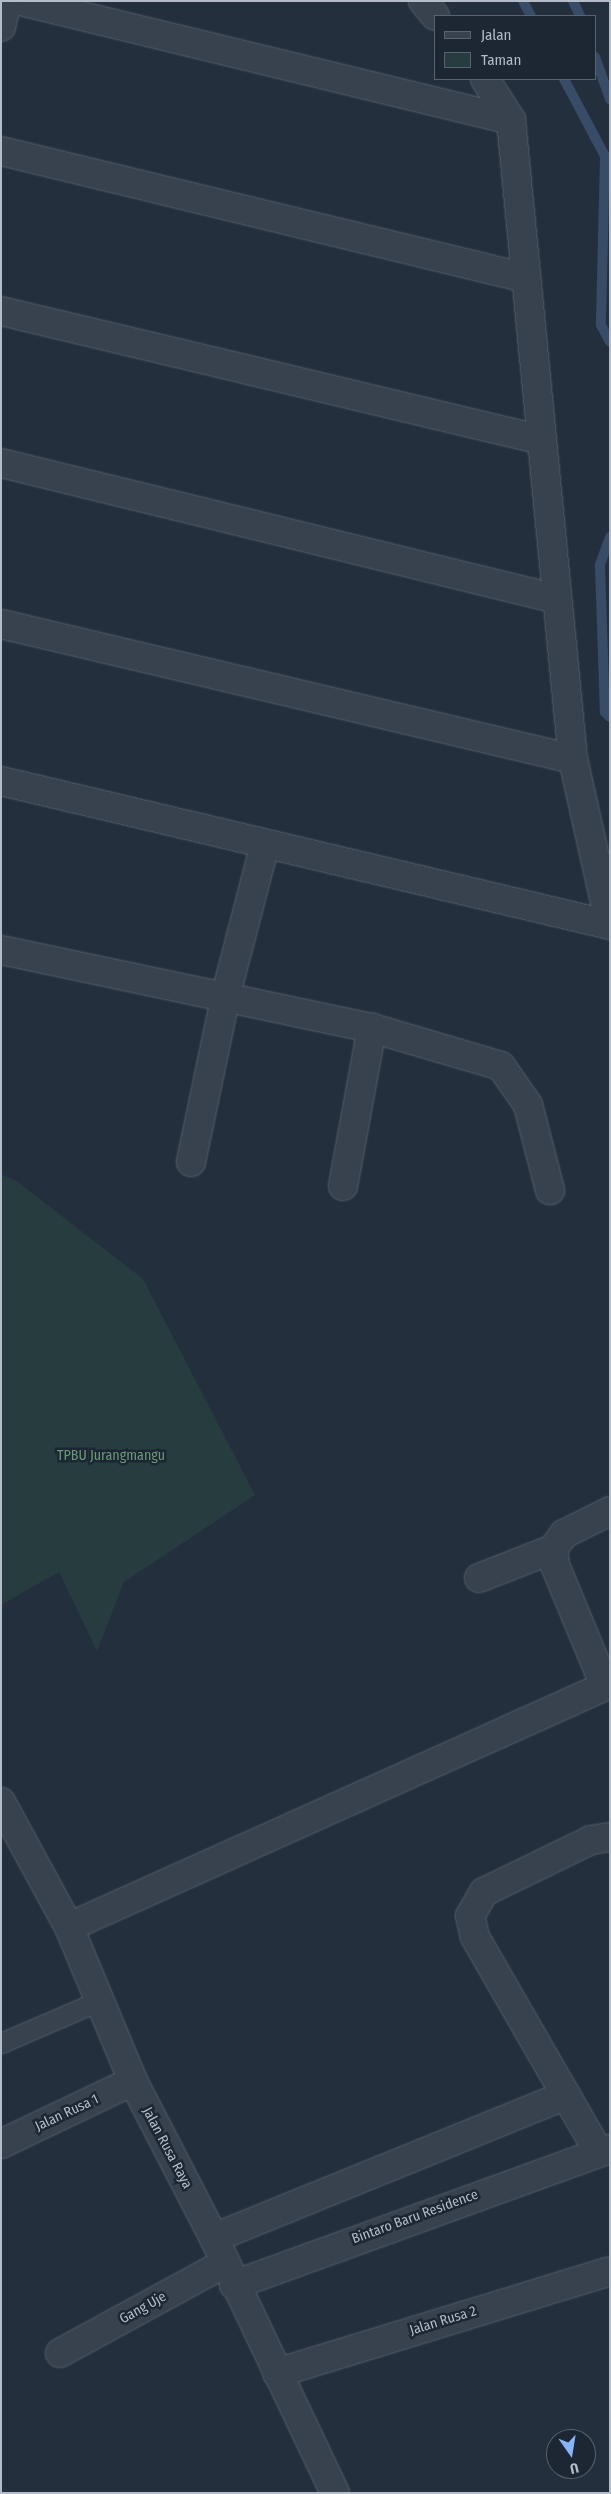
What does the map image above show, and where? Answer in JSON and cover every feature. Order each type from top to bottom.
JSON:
[{"type":"street","points":[[1,27],[7,1]]},
{"type":"street","points":[[20,1],[511,120]]},
{"type":"street","points":[[423,1],[434,15]]},
{"type":"street","points":[[1,781],[610,925],[573,759],[511,120],[486,80]]},
{"type":"street","points":[[1,151],[526,278]]},
{"type":"street","points":[[1,311],[542,440]]},
{"type":"street","points":[[1,463],[557,600]]},
{"type":"street","points":[[1,624],[573,759]]},
{"type":"street","points":[[191,1162],[226,994],[265,844]]},
{"type":"street","points":[[1,950],[226,994],[372,1028],[501,1066],[528,1105],[550,1190]]},
{"type":"street","points":[[343,1186],[372,1028]]},
{"type":"street","points":[[479,1578],[553,1549],[564,1534],[610,1511]]},
{"type":"street","points":[[69,1927],[607,1685],[555,1565],[553,1549]]},
{"type":"street","name":"Jalan Rusa Raya","points":[[1,1802],[69,1927],[101,2000],[133,2081],[214,2238],[229,2274],[335,2493]]},
{"type":"street","points":[[604,2150],[566,2095],[474,1937],[470,1916],[484,1892],[591,1840],[610,1837]]},
{"type":"street","name":"Jalan Rusa 1","points":[[1,2144],[133,2081]]},
{"type":"street","points":[[214,2238],[566,2095]]},
{"type":"street","name":"Bintaro Baru Residence","points":[[229,2274],[604,2150]]},
{"type":"street","name":"Jalan Rusa 2","points":[[277,2373],[610,2271]]},
{"type":"street","name":"Gang Uje","points":[[60,2353],[229,2274]]},
{"type":"lane","points":[[1,2043],[101,2000]]},
{"type":"green space","name":"TPBU Jurangmangu","points":[[1,1174],[18,1182],[143,1279],[255,1495],[124,1582],[97,1651],[59,1572],[1,1605]]},
{"type":"waterway","points":[[523,1],[530,15]]},
{"type":"waterway","points":[[573,1],[580,15]]},
{"type":"waterway","points":[[596,60],[610,99]]},
{"type":"waterway","points":[[565,80],[605,156],[601,325],[610,342]]},
{"type":"waterway","points":[[610,537],[600,565],[605,712],[610,717]]}]
